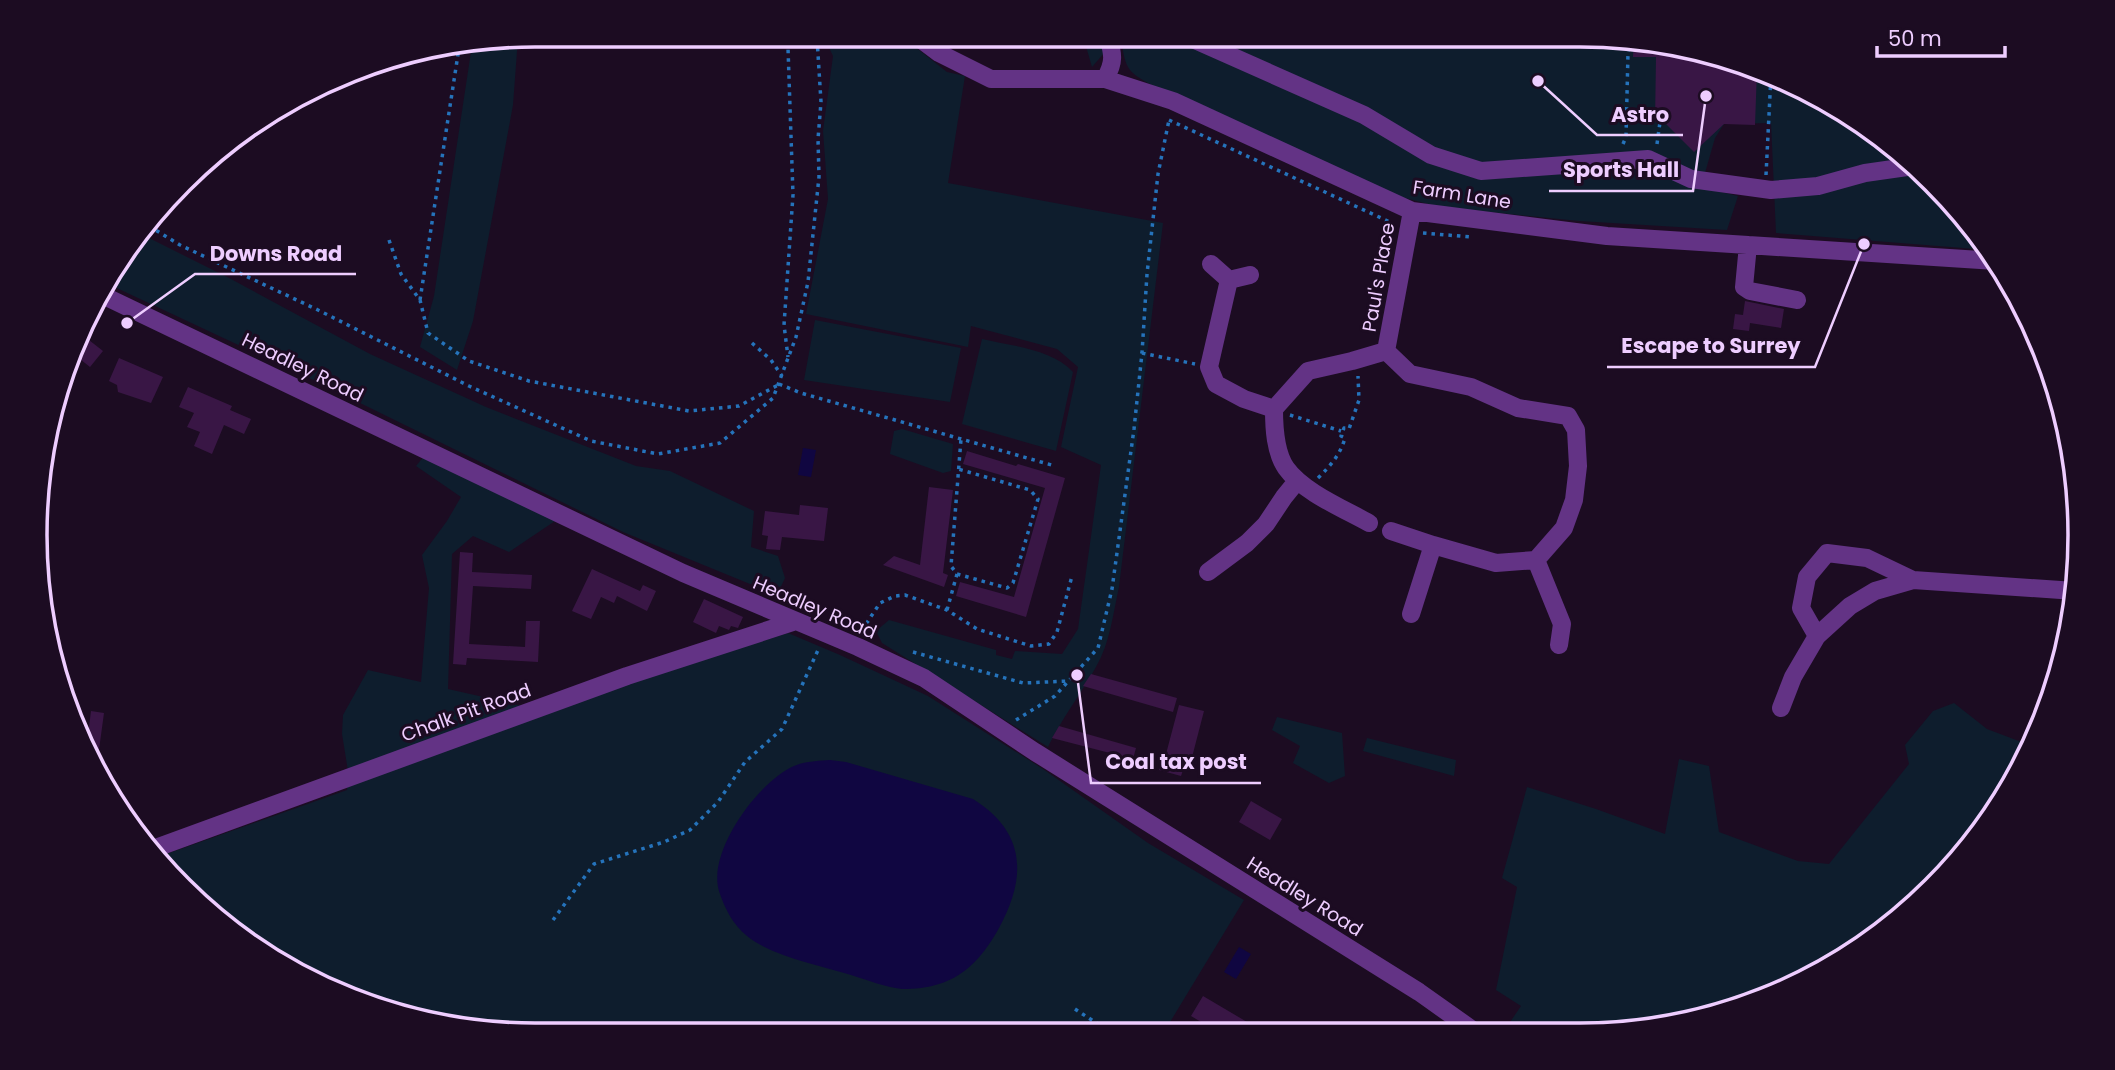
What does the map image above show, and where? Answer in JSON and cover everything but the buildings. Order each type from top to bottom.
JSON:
[{"type":"street","name":"Farm Lane","points":[[931,47],[991,79],[1105,79],[1172,101],[1412,211],[1607,236],[1983,260]]},
{"type":"street","points":[[1105,79],[1111,68],[1111,47]]},
{"type":"street","points":[[1211,47],[1364,115],[1431,155],[1481,171],[1648,159],[1690,179],[1766,190],[1818,187],[1865,173],[1902,168]]},
{"type":"street","name":"Paul's Place","points":[[1386,351],[1412,211]]},
{"type":"street","points":[[1748,245],[1744,287],[1750,291],[1797,300]]},
{"type":"street","points":[[1211,264],[1229,280]]},
{"type":"street","points":[[1229,280],[1250,275]]},
{"type":"street","points":[[1229,280],[1209,367],[1216,384],[1244,399],[1274,409],[1274,434],[1284,466],[1303,484],[1369,523]]},
{"type":"street","name":"Headley Road","points":[[109,298],[683,573],[924,678],[1035,752],[1419,992],[1463,1023]]},
{"type":"street","name":"Paul's Place","points":[[1274,409],[1308,371],[1386,351]]},
{"type":"street","name":"Paul's Place","points":[[1386,351],[1410,374],[1471,387],[1518,408],[1568,416],[1576,430],[1578,466],[1574,500],[1564,528],[1536,561]]},
{"type":"street","points":[[1208,572],[1247,543],[1266,524],[1284,497],[1303,484]]},
{"type":"street","points":[[1391,531],[1496,563],[1536,561],[1562,624],[1559,645]]},
{"type":"street","points":[[1411,614],[1433,545]]},
{"type":"street","points":[[1817,636],[1801,608],[1807,577],[1827,553],[1867,558],[1913,580]]},
{"type":"street","points":[[1781,708],[1793,677],[1817,636],[1850,606],[1875,591],[1913,580],[2065,590]]},
{"type":"street","name":"Chalk Pit Road","points":[[160,847],[627,676],[796,621]]},
{"type":"path","points":[[787,47],[793,195],[784,325],[788,359]]},
{"type":"path","points":[[155,229],[469,386],[591,441],[658,454],[720,443],[773,398],[796,337],[808,282],[819,177],[821,102],[818,47]]},
{"type":"path","points":[[1608,160],[1625,142],[1626,137],[1628,50]]},
{"type":"path","points":[[420,300],[458,53]]},
{"type":"path","points":[[1766,190],[1771,86]]},
{"type":"path","points":[[1001,729],[1055,696],[1098,648],[1112,589],[1134,429],[1158,174],[1172,101]]},
{"type":"path","points":[[1169,120],[1408,230]]},
{"type":"path","points":[[1654,162],[1660,122]]},
{"type":"path","points":[[389,240],[401,274],[420,300],[428,332],[469,361],[529,381],[689,411],[739,406],[779,384]]},
{"type":"path","points":[[752,343],[771,360],[782,376]]},
{"type":"path","points":[[1142,353],[1209,367]]},
{"type":"path","points":[[1341,432],[1344,428],[1349,429],[1359,400],[1359,379],[1352,361]]},
{"type":"path","points":[[779,384],[801,393],[1055,466]]},
{"type":"path","points":[[1274,409],[1341,432]]},
{"type":"path","points":[[1303,484],[1332,464],[1345,438],[1341,436],[1341,432]]},
{"type":"path","points":[[958,469],[1030,490],[1038,499],[1013,583],[1007,588],[957,574],[951,566],[960,476],[958,469],[961,439]]},
{"type":"path","points":[[947,610],[957,574]]},
{"type":"path","points":[[858,647],[868,621],[880,603],[905,595],[947,610],[977,629],[1031,646],[1049,644],[1057,632],[1072,576]]},
{"type":"path","points":[[553,920],[594,864],[664,842],[690,830],[718,802],[745,762],[782,729],[825,634]]},
{"type":"path","points":[[908,651],[1023,683],[1068,681]]},
{"type":"path","points":[[1075,1009],[1096,1023]]},
{"type":"shaded area","points":[[829,47],[915,47],[947,72],[965,76],[948,183],[1163,223],[1113,618],[1101,658],[1048,747],[882,643],[876,631],[889,620],[996,650],[996,655],[1012,659],[1015,651],[1062,654],[1078,629],[1101,465],[1061,447],[1078,367],[1057,349],[971,326],[968,347],[806,314],[828,199],[823,131],[833,56]]},
{"type":"shaded area","points":[[1086,47],[1103,47],[1105,52],[1092,67]]},
{"type":"shaded area","points":[[1123,47],[1580,47],[1644,51],[1675,57],[1737,73],[1767,84],[1851,129],[1902,168],[1925,190],[1975,249],[1776,233],[1771,123],[1724,124],[1715,138],[1701,187],[1738,196],[1727,230],[1579,221],[1440,207],[1397,196],[1159,89],[1134,74],[1124,57]]},
{"type":"shaded area","points":[[517,48],[513,105],[473,321],[457,370],[420,347],[434,296],[471,51]]},
{"type":"shaded area","points":[[148,238],[370,354],[486,407],[636,466],[670,471],[754,511],[751,547],[778,556],[785,578],[777,595],[623,532],[309,378],[115,287]]},
{"type":"shaded area","points":[[815,320],[961,348],[950,402],[804,380]]},
{"type":"shaded area","points":[[982,339],[1043,353],[1073,372],[1056,451],[962,424]]},
{"type":"shaded area","points":[[902,429],[953,444],[951,471],[943,473],[890,454],[894,431]]},
{"type":"shaded area","points":[[803,448],[816,450],[811,477],[798,475]]},
{"type":"shaded area","points":[[425,455],[555,521],[509,552],[473,536],[452,554],[448,689],[549,712],[663,672],[788,633],[840,655],[928,696],[1043,769],[1148,843],[1244,900],[1169,1023],[535,1023],[471,1019],[409,1006],[348,986],[291,957],[238,922],[213,902],[166,854],[347,790],[343,715],[368,670],[421,682],[429,588],[422,555],[461,497],[416,466]]},
{"type":"shaded area","points":[[1954,703],[1987,729],[2021,742],[1986,806],[1947,857],[1902,902],[1877,922],[1851,941],[1796,972],[1767,986],[1706,1006],[1644,1019],[1612,1022],[1509,1023],[1521,1006],[1496,990],[1517,887],[1502,878],[1527,787],[1665,834],[1679,759],[1709,766],[1719,832],[1798,861],[1829,864],[1909,764],[1905,745],[1933,711]]},
{"type":"shaded area","points":[[1277,717],[1342,733],[1345,776],[1329,783],[1293,763],[1300,746],[1272,730]]},
{"type":"shaded area","points":[[1367,738],[1456,760],[1454,776],[1363,751]]},
{"type":"shaded area","points":[[830,760],[846,762],[973,799],[1003,826],[1012,841],[1017,873],[1008,909],[988,946],[975,962],[959,975],[921,988],[902,989],[883,985],[770,950],[737,927],[719,891],[717,875],[728,838],[752,802],[780,774],[803,763]]},
{"type":"shaded area","points":[[1239,947],[1251,954],[1236,979],[1224,972]]},
{"type":"place","name":"Astro","points":[[1538,81]]},
{"type":"place","name":"Sports Hall","points":[[1706,96]]},
{"type":"place","name":"Escape to Surrey","points":[[1864,244]]},
{"type":"place","name":"Downs Road","points":[[127,323]]},
{"type":"place","name":"Coal tax post","points":[[1077,675]]}]
